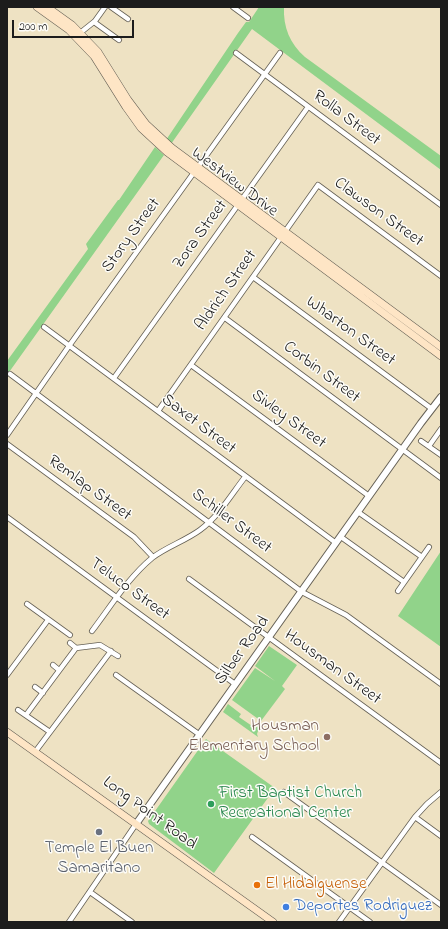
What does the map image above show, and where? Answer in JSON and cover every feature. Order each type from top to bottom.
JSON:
[{"type":"main road","name":"Westview Drive","points":[[37,7],[77,38],[94,56],[141,128],[168,152],[196,170],[283,234],[403,324],[441,356]]},
{"type":"main road","name":"Westview Drive","points":[[47,7],[80,33],[98,52],[128,100],[146,124],[196,170]]},
{"type":"main road","name":"Westview Drive","points":[[403,324],[441,347]]},
{"type":"main road","name":"Long Point Road","points":[[7,732],[273,922]]},
{"type":"street","points":[[80,33],[94,22],[106,7]]},
{"type":"street","points":[[111,7],[128,19]]},
{"type":"street","points":[[233,7],[248,18]]},
{"type":"street","points":[[94,22],[119,40]]},
{"type":"street","name":"Rolla Street","points":[[236,53],[440,204]]},
{"type":"street","name":"Story Street","points":[[7,435],[69,346],[280,53]]},
{"type":"street","name":"Zora Street","points":[[114,378],[308,107]]},
{"type":"street","name":"Aldrich Street","points":[[158,410],[318,186]]},
{"type":"street","name":"Clawson Street","points":[[318,186],[441,276]]},
{"type":"street","name":"Wharton Street","points":[[253,277],[432,409]]},
{"type":"street","name":"Corbin Street","points":[[225,318],[441,478]]},
{"type":"street","name":"Saxet Street","points":[[44,327],[336,543]]},
{"type":"street","name":"Sivley Street","points":[[191,365],[369,496]]},
{"type":"street","name":"Schiller Street","points":[[10,374],[302,592],[346,615],[441,684]]},
{"type":"street","name":"Silber Road","points":[[69,922],[235,684],[441,397]]},
{"type":"street","points":[[429,446],[441,429]]},
{"type":"street","points":[[422,440],[441,455]]},
{"type":"street","name":"Remlap Street","points":[[7,444],[134,537],[154,557]]},
{"type":"street","points":[[92,631],[131,578],[154,557],[189,537],[209,522],[217,514],[245,477]]},
{"type":"street","points":[[358,512],[422,557]]},
{"type":"street","name":"Teluco Street","points":[[7,517],[235,684]]},
{"type":"street","points":[[341,537],[404,582]]},
{"type":"street","points":[[398,591],[429,548]]},
{"type":"street","name":"Housman Street","points":[[189,579],[441,763]]},
{"type":"street","points":[[27,604],[70,636]]},
{"type":"street","points":[[7,675],[48,620]]},
{"type":"street","points":[[70,643],[76,648]]},
{"type":"street","points":[[26,715],[76,648],[100,645],[118,656]]},
{"type":"street","points":[[35,752],[110,651]]},
{"type":"street","points":[[52,665],[59,670]]},
{"type":"street","points":[[116,675],[200,735]]},
{"type":"street","points":[[35,687],[43,693]]},
{"type":"street","points":[[18,710],[50,732]]},
{"type":"street","points":[[284,792],[441,905]]},
{"type":"street","points":[[339,922],[415,817],[441,792]]},
{"type":"street","points":[[415,817],[441,836]]},
{"type":"street","points":[[252,837],[370,922]]},
{"type":"street","points":[[90,892],[132,922]]},
{"type":"green space","points":[[259,7],[284,7],[286,28],[295,47],[305,57],[441,156],[441,170],[252,29],[171,144],[166,140],[238,33],[246,22],[249,22]]},
{"type":"green space","points":[[155,147],[164,155],[7,375],[7,361],[88,249],[86,244],[119,200]]},
{"type":"green space","points":[[441,551],[441,647],[398,616]]},
{"type":"green space","points":[[269,646],[297,665],[282,686],[285,689],[261,721],[232,700],[255,668],[275,681],[255,666]]},
{"type":"green space","points":[[228,704],[241,714],[239,717],[255,728],[258,726],[258,737],[223,712]]},
{"type":"green space","name":"First Baptist Church Recreational Center","points":[[206,739],[275,788],[214,873],[149,824],[148,821]]},
{"type":"place","name":"Housman Elementary School","points":[[327,737]]},
{"type":"place","name":"First Baptist Church Recreational Center","points":[[211,804]]},
{"type":"place","name":"Temple El Buen Samaritano","points":[[99,832]]},
{"type":"place","name":"El Hidalguense","points":[[257,885]]},
{"type":"place","name":"Deportes Rodriguez","points":[[286,907]]}]
